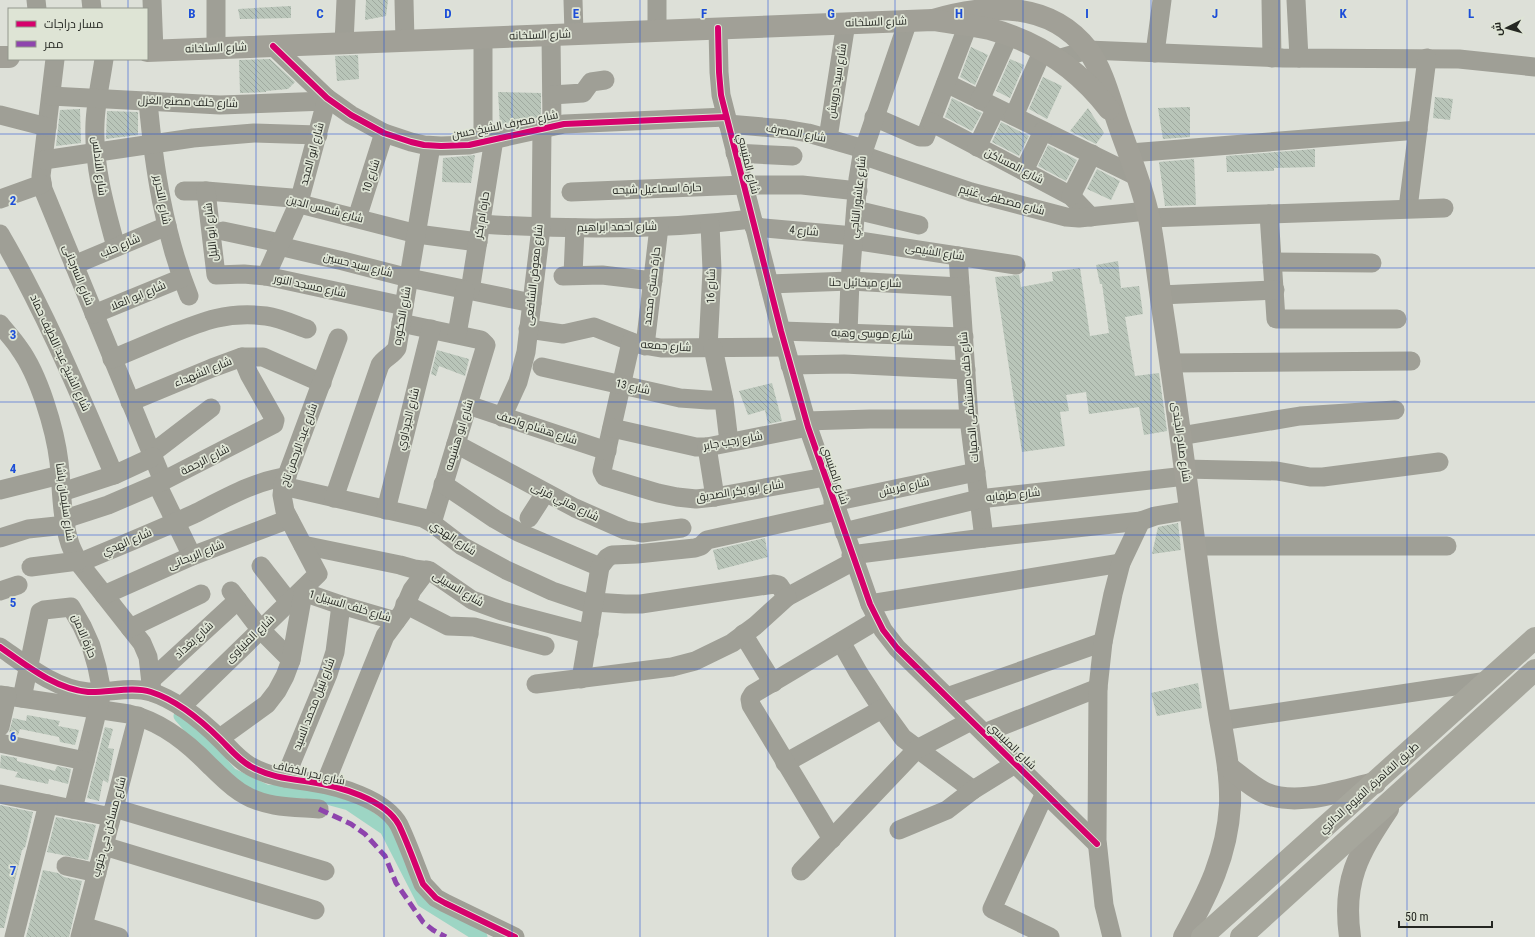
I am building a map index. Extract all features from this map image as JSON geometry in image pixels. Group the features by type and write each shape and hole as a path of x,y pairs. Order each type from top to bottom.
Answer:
{"highway":[{"name":"طريق القاهرة, الفيوم الدائري","path":"1202,937 1535,638"},
{"path":"1241,937 1535,670"}],"main road":[{"name":"شارع صلاح الجندى","path":"971,18 1003,9 1032,4 1044,16 1059,24 1075,36 1088,50 1100,71 1109,93 1117,120 1138,176 1148,214 1220,721 1228,767 1230,804 1227,834 1220,863 1209,891 1184,937"},
{"name":"شارع صلاح الجندى","path":"933,20 953,14 971,18 989,29 1010,35 1050,54 1088,84 1117,120"},
{"name":"شارع السلخانه","path":"151,51 933,20"},
{"path":"1228,767 1265,793 1282,797 1299,798 1317,796 1375,783"},
{"path":"1350,937 1347,919 1348,894 1354,868 1368,838 1399,793"}],"street":[{"path":"151,51 152,0"},
{"path":"216,0 216,48"},
{"path":"344,43 346,0"},
{"path":"404,0 405,41"},
{"path":"572,0 574,34"},
{"path":"657,0 657,31"},
{"path":"1155,53 1162,0"},
{"path":"1266,0 1296,1 1299,58"},
{"path":"1271,0 1272,58"},
{"path":"874,117 922,138 926,136 971,18"},
{"name":"شارع عاشور الناجي","path":"848,333 850,281 863,152 908,20"},
{"name":"شارع سيد درويش","path":"828,138 846,23"},
{"name":"شارع المنيسي","path":"718,28 719,72 727,121 783,339 807,424 852,558 874,612 897,648 1097,844"},
{"name":"شارع معوض الشافعى","path":"502,417 514,393 522,369 532,303 540,228 547,127 552,95 551,35"},
{"path":"978,147 988,104 1010,35"},
{"name":"حارة ام بكر","path":"457,334 468,290 481,224 489,140 483,38"},
{"name":"شارع مصرف الشيخ حسن","path":"273,46 326,99 351,115 384,133 411,142 431,146 455,146 547,127 575,123 727,121"},
{"path":"1014,116 1050,54 1088,50 1272,58 1427,58 1483,60 1535,67"},
{"path":"1408,208 1427,58"},
{"name":"شارع السرجانى","path":"55,60 42,184 152,455 160,483 175,522 192,556"},
{"name":"شارع الاندلس","path":"104,60 97,99 95,123 96,152 102,192 116,247"},
{"path":"552,95 583,93 591,82 605,80"},
{"path":"946,83 1138,176"},
{"name":"شارع خلف مصنع الغزل","path":"51,96 220,105 326,99"},
{"name":"شارع ابو المجد","path":"266,276 299,202 318,135 326,99"},
{"name":"شارع التحرير","path":"148,101 158,183 172,250 189,296"},
{"path":"0,116 47,127"},
{"name":"شارع المصرف","path":"727,121 785,129 828,138 863,152"},
{"name":"شارع المساكن","path":"931,122 1071,196 1091,217"},
{"path":"1130,154 1418,130"},
{"path":"1024,171 1044,131"},
{"path":"44,160 193,138 254,133 318,135"},
{"name":"شارع 10","path":"357,218 384,133"},
{"name":"شارع الحكوره","path":"334,498 380,365 384,359 397,348 431,146"},
{"name":"شارع مصطفى غنيم","path":"863,152 979,194 1066,217 1079,218 1148,214 1268,214 1408,208 1444,208"},
{"path":"735,153 793,156"},
{"path":"1071,196 1092,154"},
{"path":"0,199 42,184"},
{"name":"حارة اسماعيل شيحه","path":"571,192 744,185 802,185 858,191"},
{"name":"شارع شمس الدين","path":"184,191 206,191 292,198 304,205 417,234 478,242"},
{"name":"شارع ابو الليل","path":"206,191 215,273"},
{"path":"856,210 919,225"},
{"path":"1268,214 1276,319 1397,319"},
{"name":"شارع احمد ابراهيم","path":"481,224 540,228 575,228 659,227 753,223"},
{"name":"شارع 4","path":"753,223 854,238"},
{"name":"شارع 16","path":"710,224 712,270 711,348 724,400 729,442"},
{"name":"شارع حلب","path":"74,265 167,226"},
{"name":"حارة حسنى محمد","path":"638,344 653,281 659,227"},
{"path":"575,228 568,275 602,275 653,281"},
{"name":"شارع سيد حسين","path":"223,231 409,278 532,303"},
{"name":"شارع الشيمى","path":"854,238 1016,265"},
{"name":"شارع الشيخ عبد اللطيف حماد","path":"2,242 36,299 77,387 114,474"},
{"name":"شارع خلف مستشفى الحميات","path":"958,256 969,419 984,538"},
{"path":"1272,262 1372,263"},
{"name":"شارع مسجد النور","path":"215,273 217,275 244,274 266,276 403,315 431,329 483,340 486,347"},
{"name":"شارع ابو العلا","path":"94,314 182,278"},
{"name":"شارع ميخائيل حنا","path":"769,284 850,281 960,287"},
{"path":"1160,295 1274,290"},
{"path":"112,358 205,320 226,316 267,316 287,321 307,329"},
{"name":"شارع سليمان باشا","path":"0,324 20,348 36,379 55,435 65,522 70,544 78,562 142,643 148,657 152,686"},
{"name":"شارع جمعه","path":"528,329 563,334 594,327 638,344 661,348 711,348 783,339"},
{"name":"شارع الجرداوي","path":"386,510 431,329"},
{"name":"شارع موسى وهبه","path":"783,339 848,333 964,337"},
{"name":"شارع عبد الرحمن تاج","path":"318,572 289,519 282,502 285,481 338,338"},
{"name":"شارع ابو بكر الصديق","path":"638,344 621,385 602,471 606,478 677,498 696,499 715,497 825,477"},
{"name":"شارع ابو هشيمه","path":"432,523 486,347"},
{"name":"شارع الشهداء","path":"130,402 242,357 253,356 268,359 322,383"},
{"name":"شارع الرحمة","path":"0,538 28,529 65,522 108,505 160,483 274,424 275,420 249,374 242,357"},
{"path":"1170,364 1411,361"},
{"path":"790,365 844,364 966,370"},
{"name":"شارع 13","path":"542,367 680,398 695,400 724,400"},
{"name":"شارع هشام واصف","path":"468,405 607,451"},
{"path":"0,490 61,484 114,474 152,455 211,408"},
{"path":"1180,436 1300,416 1395,410"},
{"name":"شارع رجب جابر","path":"612,428 683,445 707,447 807,424 870,419 969,419"},
{"name":"شارع هاني قرنى","path":"456,444 545,493 625,530 634,533 651,533 682,528"},
{"path":"707,447 715,497"},
{"name":"شارع طرفايه","path":"844,532 979,499 1185,473 1277,471 1310,477 1323,477 1439,462"},
{"name":"شارع قريش","path":"600,567 607,558 612,555 695,548 701,546 707,540 835,506 976,472"},
{"name":"شارع الهدي","path":"31,567 78,562 175,522 262,482 278,477 285,481 334,498 423,518 462,546 506,570 552,591 594,604 641,604 774,584 779,585 787,597"},
{"path":"443,484 494,519 518,532 600,567 581,679"},
{"path":"529,518 545,493"},
{"path":"536,684 672,667 695,661 716,652 755,626 787,597 852,558 984,538 1141,521 1154,516 1190,510"},
{"name":"شارع الريحانى","path":"104,595 192,556 289,519"},
{"path":"1112,937 1104,904 1097,844 1098,688 1103,642 1113,594 1121,563 1141,521"},
{"name":"شارع السبيلى","path":"304,545 414,569 427,570 472,600 487,606 589,634"},
{"path":"1195,546 1447,546"},
{"path":"832,839 751,705 750,699 753,694 841,642 874,612 1121,563"},
{"path":"220,738 266,704 277,691 291,660 299,594 261,566"},
{"path":"325,784 385,636 402,613 412,590 427,570"},
{"name":"شارع المنياوى","path":"181,707 260,629 299,594 318,574 318,572"},
{"path":"0,591 18,585"},
{"path":"130,628 201,594"},
{"name":"شارع خلف السبيل 1","path":"299,594 396,621"},
{"name":"شارع بغداد","path":"152,686 234,595 260,629"},
{"path":"405,604 448,626 474,627 545,646"},
{"name":"شارع نبيل محمد السيد","path":"285,778 328,674 334,652 340,605"},
{"name":"حارة الامن","path":"29,666 40,613 44,610 68,607 72,608 91,646 97,667 100,701"},
{"path":"260,629 291,660"},
{"path":"743,634 773,683"},
{"path":"841,642 858,672 903,738 974,790"},
{"path":"947,697 1103,642"},
{"name":"شارع بحر الخفاف","path":"0,647 51,681 158,725 180,739 196,752 225,781 245,796 265,803 319,809"},
{"path":"0,728 10,697 29,666"},
{"path":"1220,721 1488,681"},
{"name":"شارع بحر الخفاف","path":"10,697 100,701 152,686 220,738 249,765 266,774 325,784 372,801 387,811 398,824 424,884 436,898 515,937"},
{"path":"800,871 917,749 978,727 1098,688"},
{"path":"73,809 100,701"},
{"path":"786,763 882,709"},
{"name":"شارع مساكن حي جنوب","path":"81,932 138,716"},
{"path":"0,743 85,762"},
{"path":"899,830 948,810 974,790 1015,764"},
{"path":"1045,793 992,909 1050,937"},
{"path":"0,794 73,809 112,812 325,871"},
{"path":"14,937 48,804"},
{"path":"104,846 314,910"},
{"path":"66,866 97,873"},
{"path":"81,932 120,937"}],"building":[{"path":"366,0 388,0 386,16 365,20"},
{"path":"291,6 291,18 240,19 238,9"},
{"path":"971,47 988,55 975,85 960,77"},
{"path":"358,55 359,79 337,81 335,56"},
{"path":"270,59 295,82 288,89 240,93 239,60"},
{"path":"1010,59 1024,65 1010,98 996,91"},
{"path":"1043,77 1062,86 1047,119 1029,109"},
{"path":"498,92 541,93 541,117 500,125"},
{"path":"1435,97 1453,99 1450,120 1433,118"},
{"path":"952,98 982,113 972,131 945,117"},
{"path":"1190,107 1190,137 1163,139 1158,108"},
{"path":"1088,108 1104,133 1096,144 1070,131"},
{"path":"80,109 81,143 56,146 60,110"},
{"path":"107,111 138,112 138,135 106,139"},
{"path":"1001,122 1029,136 1019,156 992,142"},
{"path":"1048,145 1077,160 1066,181 1038,166"},
{"path":"1315,149 1315,167 1274,168 1274,171 1227,172 1226,156"},
{"path":"475,155 471,183 442,182 443,158"},
{"path":"1194,159 1196,205 1165,206 1159,162"},
{"path":"1097,169 1120,181 1111,200 1087,189"},
{"path":"1118,261 1121,288 1139,286 1143,314 1125,317 1135,376 1159,373 1167,431 1144,435 1139,407 1089,414 1086,392 1066,395 1069,411 1060,412 1065,446 1022,452 995,277 1019,275 1021,287 1053,281 1052,272 1080,268 1090,336 1109,333 1102,284 1100,284 1096,265"},
{"path":"437,350 469,359 465,376 439,366 436,376 431,374"},
{"path":"772,383 782,421 768,424 765,410 748,415 739,391"},
{"path":"1178,523 1181,550 1152,554 1158,527"},
{"path":"765,538 768,557 718,570 713,550"},
{"path":"1198,683 1202,708 1157,716 1151,693"},
{"path":"27,715 60,721 58,726 79,730 75,745 60,742 59,737 20,729 18,735 9,732 13,718 26,721"},
{"path":"105,727 113,729 108,748 114,749 108,783 103,780 99,801 87,798"},
{"path":"1,755 17,758 17,761 55,771 57,766 71,769 68,784 49,779 48,784 15,777 18,772 0,768"},
{"path":"0,805 33,812 25,848 24,847 22,850 4,928 0,928"},
{"path":"56,817 96,825 88,860 47,852"},
{"path":"43,870 82,881 69,937 26,937"}],"waterway":[{"path":"180,716 231,774 266,791 305,792 349,804 386,829 423,901 481,937"}],"marked path":[{"path":"319,809 351,824 365,834 385,856 396,883 423,922 433,930 446,937"}],"cycle path":[{"path":"718,28 721,95 781,331 808,427 870,604 883,630 897,648 1097,844"},
{"path":"273,46 327,98 351,115 384,133 424,145 469,145 564,124 726,117"},
{"path":"0,647 41,675 76,690 88,692 144,690 151,692 170,700 197,719 214,733 238,758 257,770 280,777 334,787 360,795 372,801 383,808 399,825 423,884 436,898 515,937"}]}
